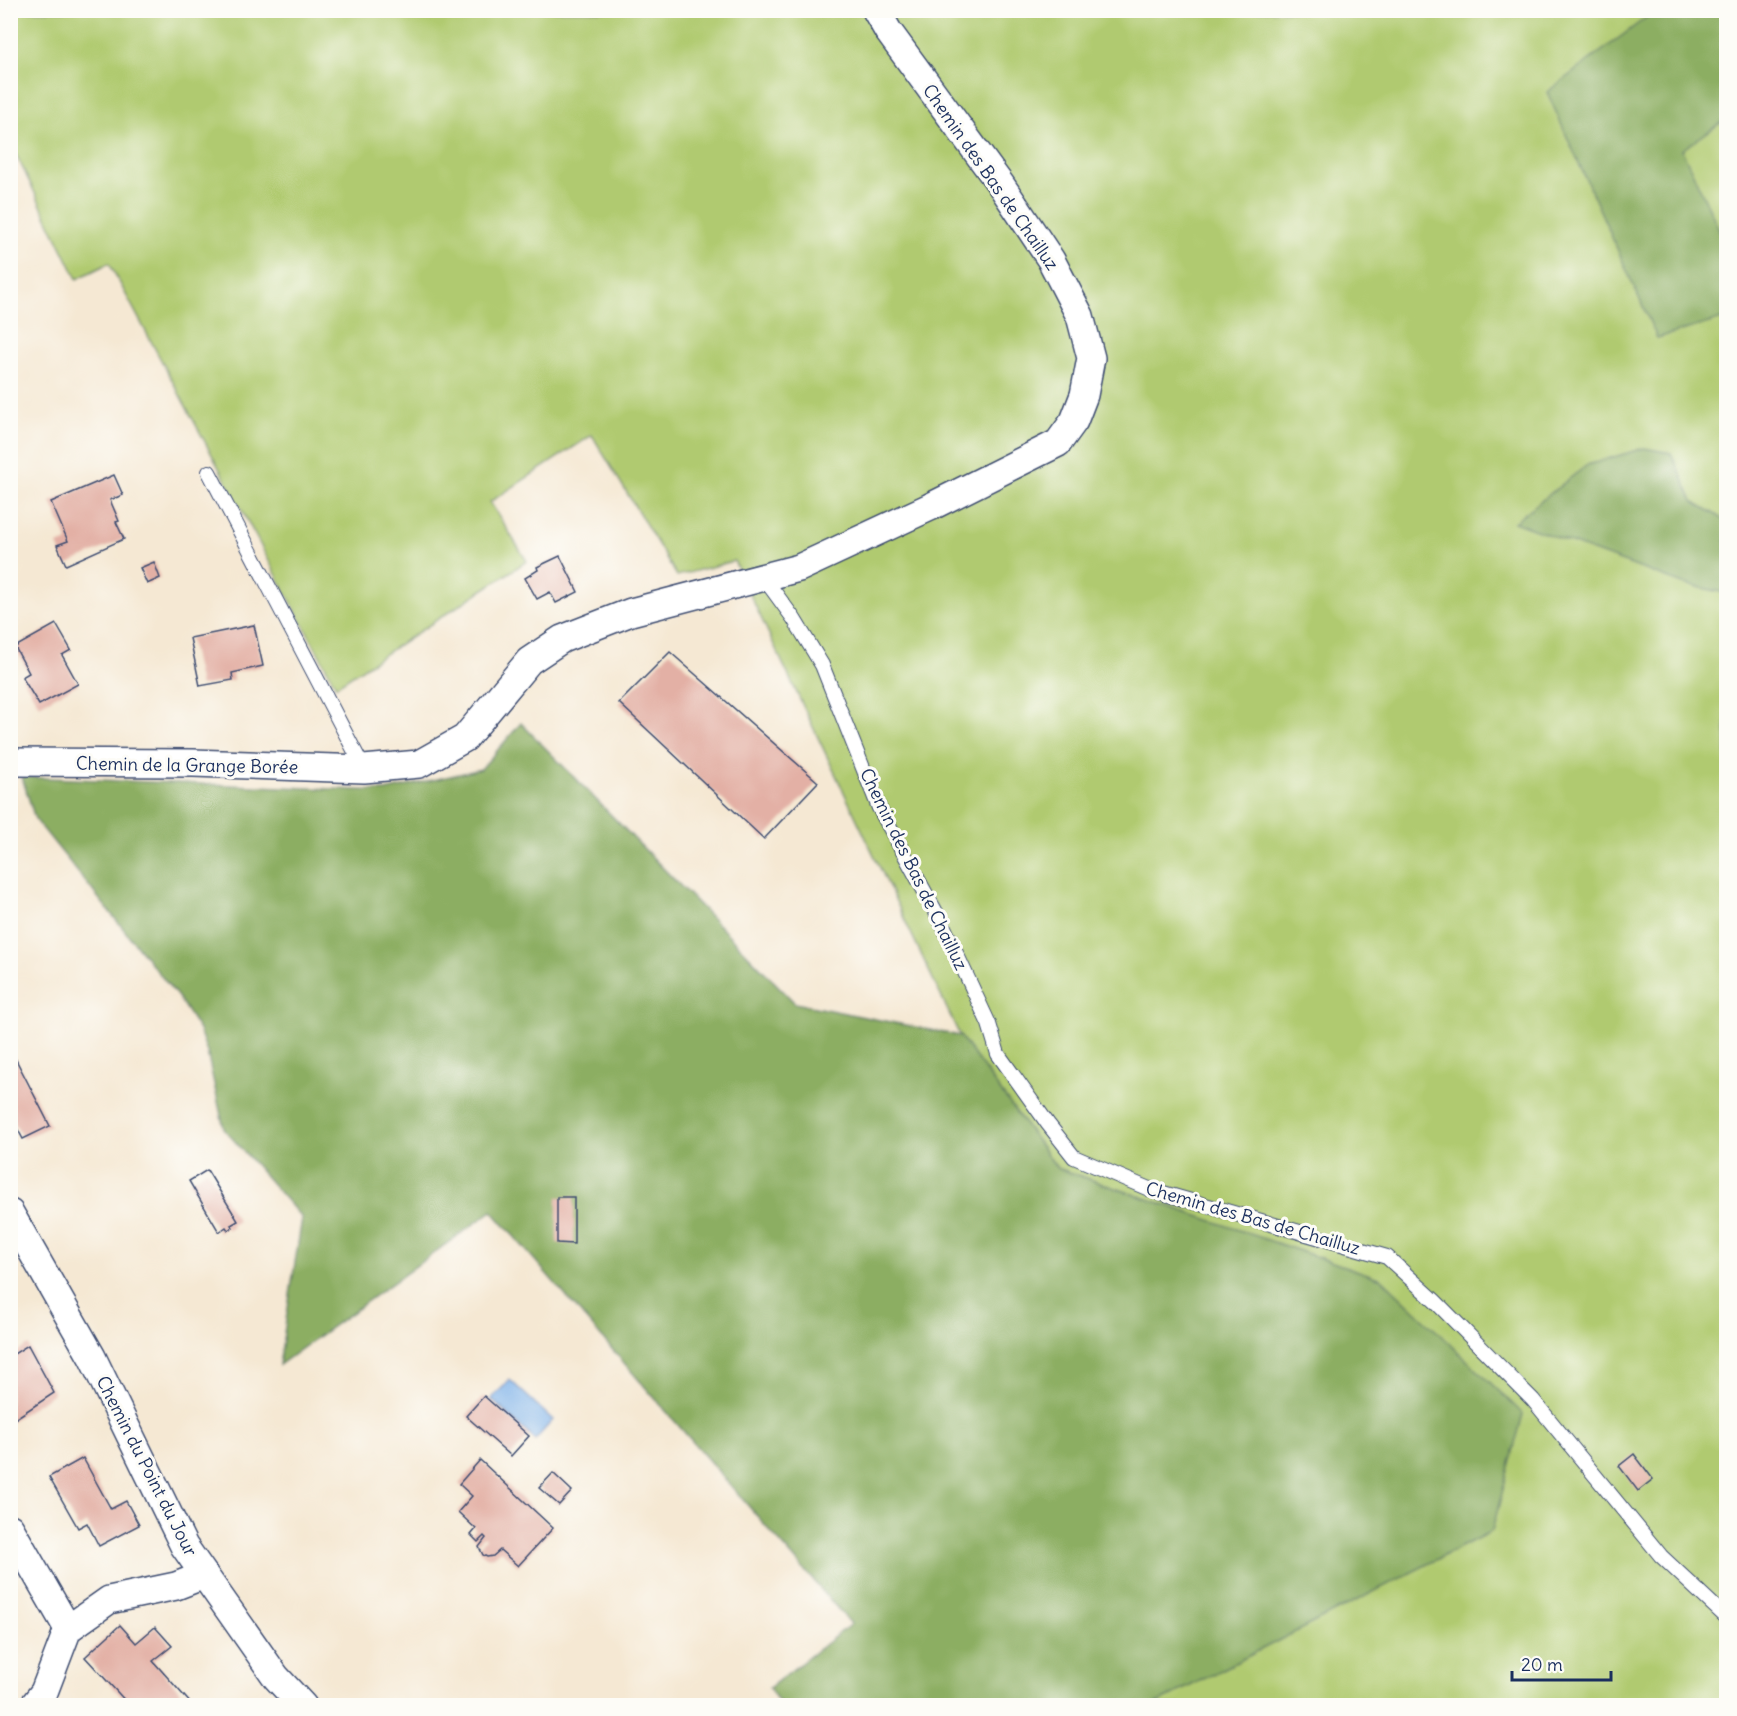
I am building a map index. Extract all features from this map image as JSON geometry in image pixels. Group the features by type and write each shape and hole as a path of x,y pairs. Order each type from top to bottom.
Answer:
{"street":[{"name":"Chemin des Bas de Chailluz","path":"764,578 809,563 930,507 1058,443 1074,421 1084,396 1091,358 1080,316 1051,260 1001,185 888,31 876,10"},
{"name":"Chemin de la Grange Borée","path":"10,762 193,763 364,769 419,764 465,738 529,661 562,639 631,612 764,578"},
{"name":"Chemin du Point du Jour","path":"10,1213 92,1357 184,1546 276,1677 303,1706"},
{"path":"10,1528 68,1629"},
{"path":"33,1706 44,1692 68,1629 109,1600 176,1586 204,1575"}],"lane":[{"path":"209,472 364,769"},
{"name":"Chemin des Bas de Chailluz","path":"764,578 794,619 822,665 879,808 943,925 990,1024 998,1054 1074,1157 1149,1189 1387,1257 1435,1301 1533,1400 1661,1556 1726,1617"}],"green space":[{"path":"11,11 1726,11 1726,1705 1153,1705 1492,1531 1382,1279 1057,1168 960,1036 734,561 677,576 592,435 490,502 527,561 336,686 109,263 77,279 11,144"},
{"path":"1655,11 1726,11 1726,119 1682,150 1726,244 1726,318 1657,338 1547,92"},
{"path":"1644,448 1671,453 1693,501 1726,521 1726,593 1683,584 1514,522 1587,465"},
{"path":"521,723 795,1003 960,1036 1057,1168 1382,1279 1523,1414 1492,1531 1153,1705 781,1705 769,1688 851,1624 492,1211 279,1365 302,1218 224,1129 207,1052 199,1030 178,997 35,819 22,777 385,791 481,769"}],"water":[{"path":"510,1380 553,1420 535,1440 491,1399"}],"building":[{"path":"114,475 123,495 110,500 124,539 66,565 57,545 68,541 51,502"},
{"path":"560,556 578,592 556,603 550,592 537,599 525,578 538,570 537,567"},
{"path":"154,562 160,578 147,584 140,568"},
{"path":"56,624 71,650 62,655 78,684 39,705 22,677 29,673 15,647"},
{"path":"254,625 263,666 232,673 233,680 200,686 190,638"},
{"path":"670,652 818,782 764,839 619,703"},
{"path":"10,1048 50,1126 23,1139 10,1115"},
{"path":"207,1170 238,1221 228,1230 226,1227 219,1232 189,1181"},
{"path":"557,1197 574,1197 574,1244 557,1243"},
{"path":"28,1345 54,1393 10,1422 10,1347 14,1354"},
{"path":"484,1396 529,1436 511,1456 466,1416"},
{"path":"1634,1454 1653,1479 1638,1491 1619,1466"},
{"path":"83,1458 111,1509 126,1501 139,1525 99,1546 87,1523 78,1528 49,1477"},
{"path":"480,1460 553,1528 518,1566 500,1550 493,1556 483,1555 479,1547 486,1538 484,1536 478,1542 471,1535 476,1529 458,1512 472,1496 459,1484"},
{"path":"553,1473 572,1491 559,1505 539,1488"},
{"path":"120,1625 136,1643 155,1627 172,1646 153,1661 193,1706 130,1706 85,1657"}]}
